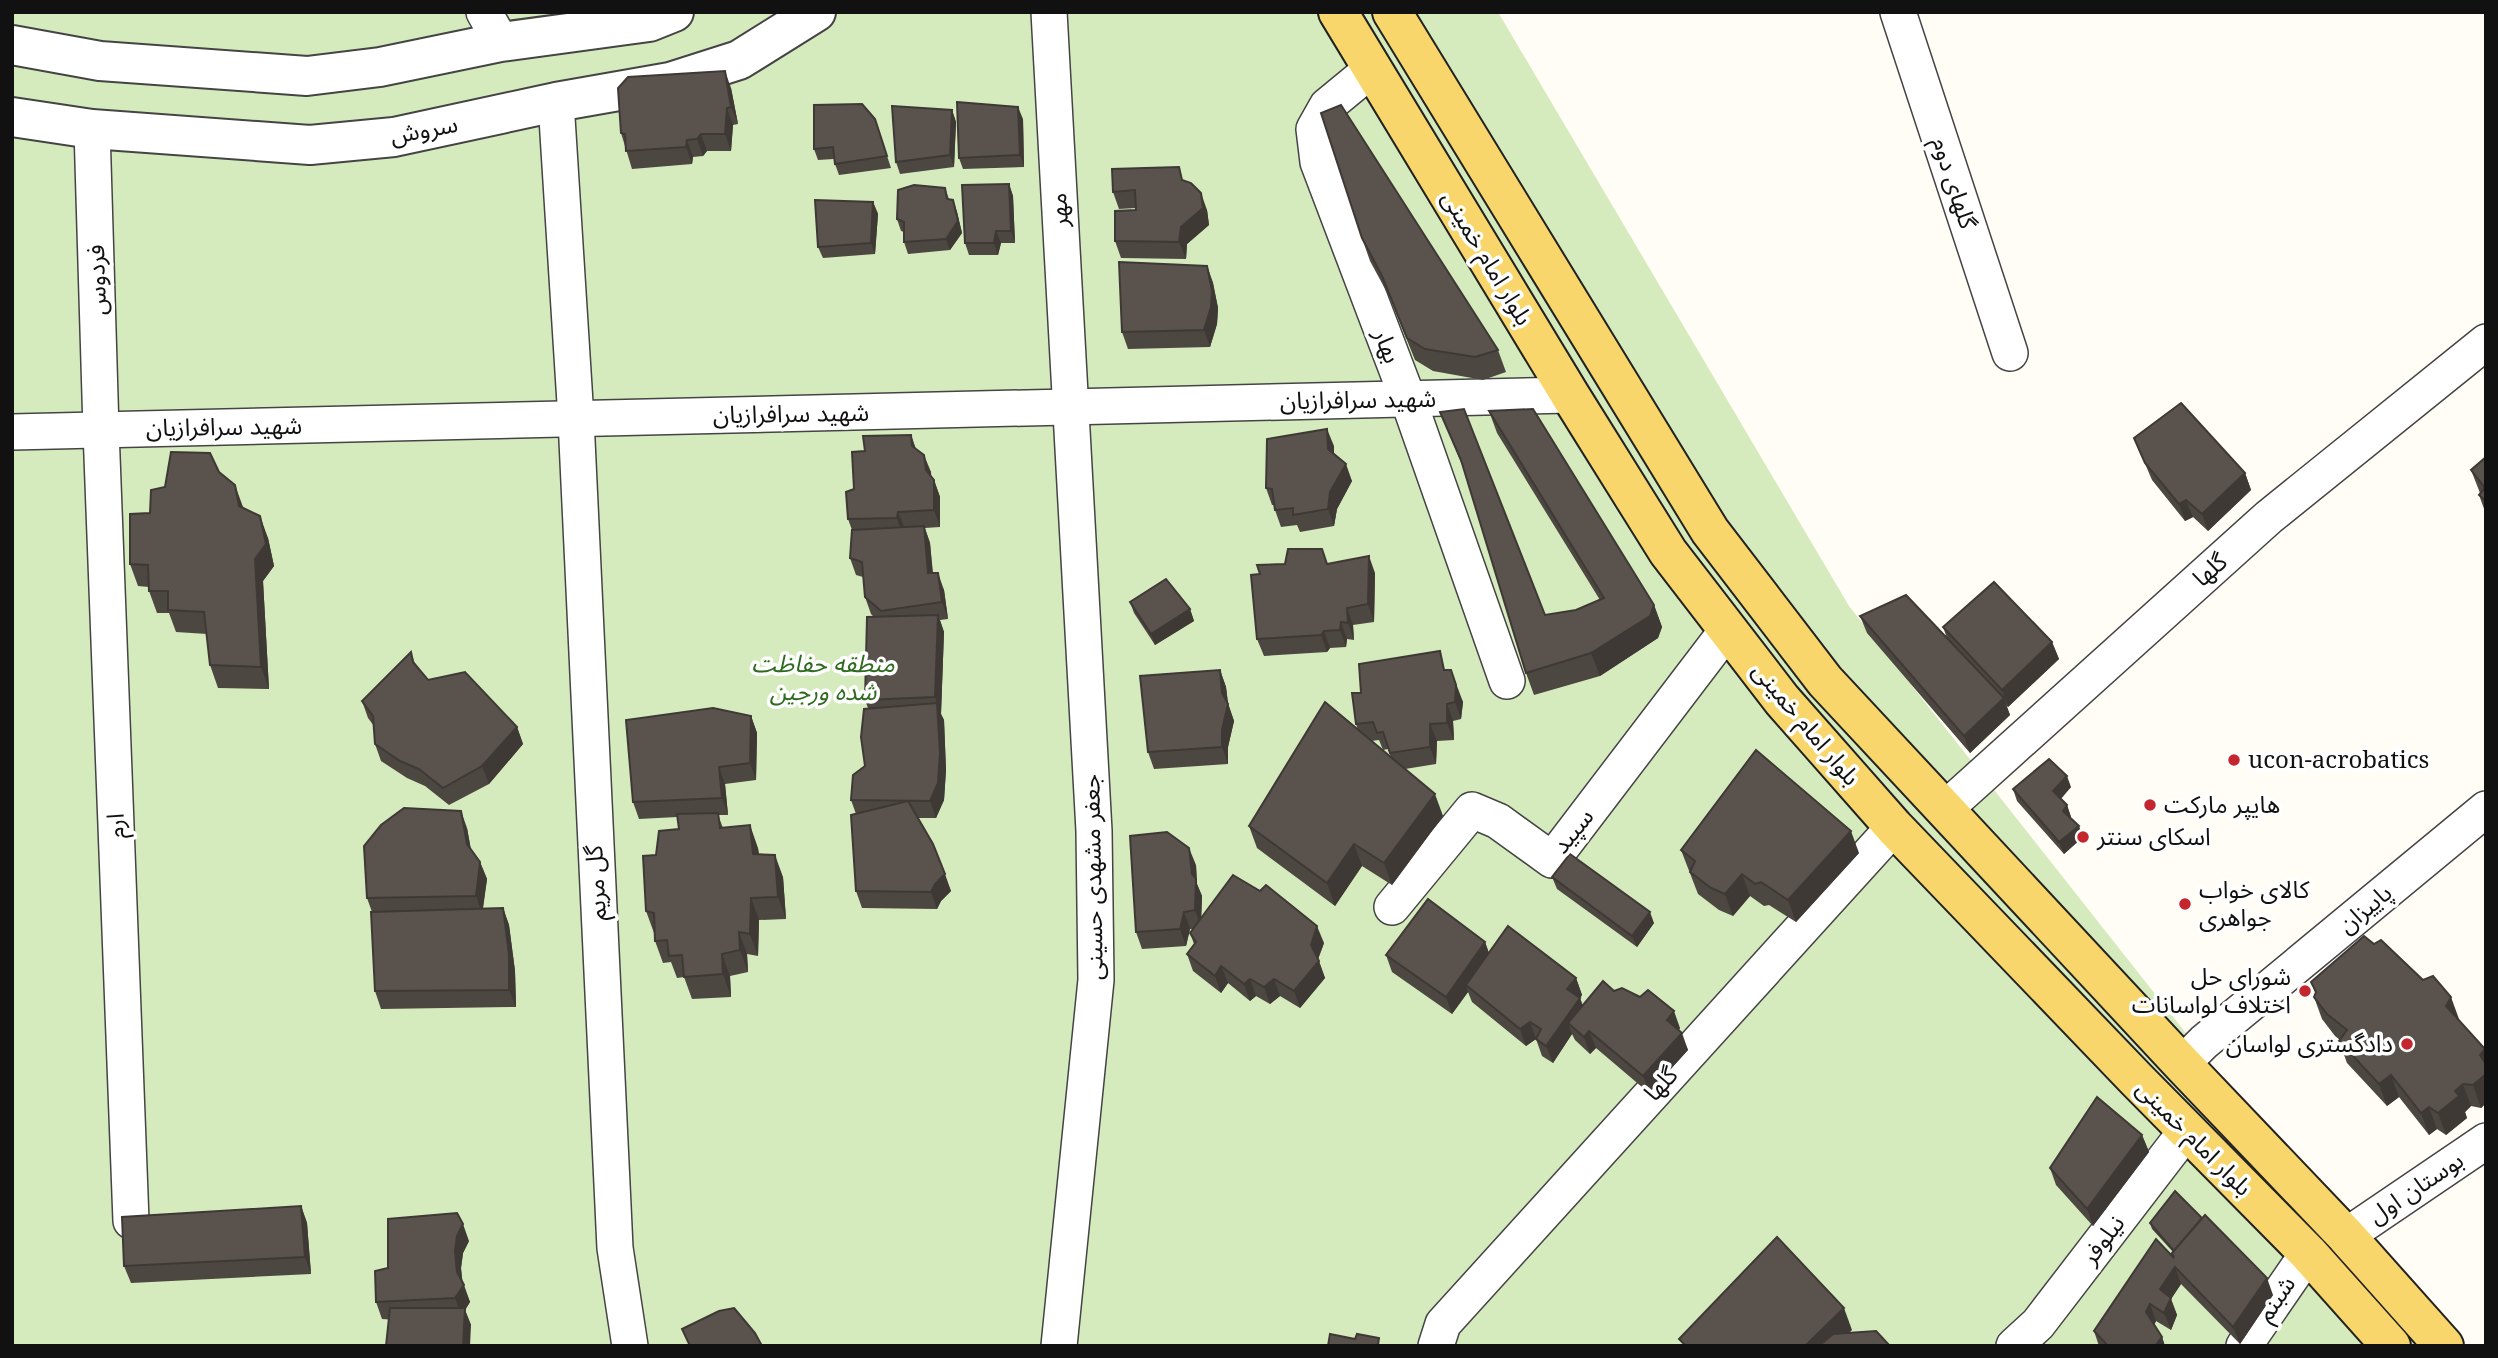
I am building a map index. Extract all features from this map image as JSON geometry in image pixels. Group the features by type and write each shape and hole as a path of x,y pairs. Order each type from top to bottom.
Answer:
{"main road":[{"name":"بلوار امام خمینی","path":"1338,12 1668,552 1782,700 1894,827 2308,1253 2391,1346"},
{"name":"بلوار امام خمینی","path":"1392,12 1710,531 1825,681 2346,1236 2444,1346"}],"street":[{"path":"12,45 100,61 307,76 380,67 492,27 649,22 674,12"},
{"name":"سروش","path":"12,117 92,129 310,145 394,137 556,102 670,82 739,60 817,12"},
{"name":"مهر","path":"1049,12 1069,407"},
{"name":"گلهای دوم","path":"1898,12 2010,353"},
{"name":"بهار","path":"1372,69 1327,106 1314,129 1318,162 1408,399 1507,681"},
{"name":"گل مریم","path":"556,102 576,419 614,1234 630,1346"},
{"name":"فردوس","path":"92,129 101,430"},
{"name":"گلها","path":"1945,809 2269,517 2486,342"},
{"name":"شهید سرافرازیان","path":"12,432 1570,395"},
{"name":"جعفر مشهدی حسینی","path":"1059,1346 1097,980 1094,831 1069,407"},
{"name":"ارم","path":"101,430 131,1221"},
{"name":"سپید","path":"1392,907 1472,810 1498,821 1552,860 1728,629"},
{"name":"پاییزان","path":"2182,1064 2204,1042 2486,809"},
{"name":"گلها","path":"1436,1346 1443,1324 1894,827"},
{"name":"نیلوفر","path":"2014,1346 2038,1324 2187,1130"},
{"name":"بوستان اول","path":"2346,1236 2486,1141"},
{"name":"شبنم","path":"2244,1346 2308,1253"}],"green space":[{"name":"منطقه حفاظت شده ورجین","path":"12,12 1498,12 1849,606 2346,1236 2458,1346 12,1346"}],"building":[{"path":"725,71 731,107 727,108 725,134 701,134 697,139 687,140 686,147 626,151 625,134 621,133 618,88 628,77"},
{"path":"957,102 1018,107 1020,155 959,158"},
{"path":"862,104 875,119 887,156 835,164 833,147 814,149 814,105"},
{"path":"1341,105 1498,350 1475,357 1425,349 1407,338 1382,276 1362,238 1321,113"},
{"path":"892,106 952,110 950,155 896,162"},
{"path":"1179,167 1182,180 1191,183 1201,193 1203,208 1181,227 1179,242 1115,241 1115,211 1136,210 1135,190 1113,192 1112,169"},
{"path":"1009,184 1011,231 996,231 994,243 965,243 962,185"},
{"path":"914,185 945,188 947,199 953,200 958,221 946,239 904,242 904,222 897,219 898,190"},
{"path":"815,200 873,202 871,243 818,247"},
{"path":"1119,262 1207,266 1212,291 1211,307 1204,330 1122,332"},
{"path":"2181,403 2245,473 2202,514 2186,500 2179,504 2145,463 2134,438"},
{"path":"1464,409 1545,615 1576,610 1604,598 1489,411 1533,409 1654,605 1650,616 1591,653 1526,673 1461,460 1440,412"},
{"path":"1327,429 1328,449 1346,464 1330,492 1328,509 1293,515 1293,508 1275,510 1272,489 1266,488 1267,439"},
{"path":"911,435 912,446 924,455 926,470 934,480 934,510 898,512 897,518 848,519 846,492 854,489 852,452 865,451 863,436"},
{"path":"171,452 210,453 219,472 235,485 239,506 260,516 266,544 255,559 261,667 210,665 204,612 168,610 168,591 149,591 148,565 130,564 130,514 150,513 151,490 165,487"},
{"path":"2486,457 2486,501 2479,495 2485,488 2471,470"},
{"path":"924,526 928,573 938,573 942,602 881,611 865,597 862,562 850,558 852,530"},
{"path":"1288,549 1322,549 1327,564 1369,556 1368,604 1347,608 1348,623 1341,622 1340,630 1324,631 1321,635 1257,639 1251,575 1260,574 1257,565 1285,564"},
{"path":"1166,579 1190,609 1151,634 1130,602"},
{"path":"1994,582 2052,642 2002,690 1943,627"},
{"path":"1906,595 2004,698 1964,736 1860,616"},
{"path":"938,615 935,697 865,700 867,617"},
{"path":"1440,651 1444,670 1451,670 1456,685 1455,702 1447,704 1447,723 1430,724 1430,747 1390,753 1383,732 1377,733 1373,722 1356,724 1352,693 1361,693 1359,664"},
{"path":"411,652 413,662 428,680 465,672 517,727 482,766 443,788 419,769 400,761 375,744 373,716 362,701"},
{"path":"1220,670 1222,693 1228,704 1222,730 1222,747 1148,752 1140,676"},
{"path":"1325,702 1435,794 1384,863 1354,844 1327,883 1249,826"},
{"path":"937,703 940,753 938,783 930,801 851,800 853,775 865,766 861,737 864,709"},
{"path":"713,708 751,716 750,763 719,767 722,798 633,802 626,720"},
{"path":"1756,750 1851,831 1788,900 1761,882 1755,884 1742,874 1725,894 1711,888 1690,872 1695,861 1681,850"},
{"path":"2049,759 2067,776 2053,791 2067,805 2063,811 2079,826 2059,842 2013,789"},
{"path":"908,801 933,844 945,874 931,892 856,891 851,815"},
{"path":"404,808 461,811 467,844 480,862 476,896 367,898 364,846 381,825"},
{"path":"718,813 720,828 750,825 753,854 775,855 778,897 751,898 750,934 739,932 740,950 722,954 723,974 684,977 682,955 669,956 667,940 655,941 654,913 646,911 643,856 656,855 659,831 679,829 677,814"},
{"path":"1167,832 1189,848 1192,874 1196,879 1195,910 1184,912 1180,929 1136,932 1130,836"},
{"path":"1570,854 1650,912 1632,936 1552,877"},
{"path":"1233,875 1260,891 1266,885 1317,926 1311,945 1319,961 1294,991 1274,979 1264,987 1250,979 1244,984 1221,966 1215,976 1187,954 1196,942 1190,933"},
{"path":"1428,899 1485,942 1446,997 1386,955"},
{"path":"503,908 509,954 509,990 375,991 371,912"},
{"path":"1508,926 1576,978 1567,989 1580,998 1546,1046 1536,1039 1541,1029 1530,1022 1520,1029 1466,985"},
{"name":"دادگستری لواسان","path":"2364,936 2374,944 2381,940 2423,980 2433,976 2451,997 2446,1006 2485,1049 2480,1055 2486,1064 2486,1074 2473,1085 2463,1084 2455,1091 2459,1096 2438,1113 2429,1107 2421,1113 2391,1075 2379,1084 2339,1041 2347,1030 2327,1014 2314,997 2316,992 2311,982"},
{"path":"1603,981 1614,991 1622,988 1640,997 1648,990 1674,1011 1667,1020 1682,1033 1643,1076 1589,1031 1584,1037 1568,1023"},
{"path":"2097,1097 2142,1135 2087,1209 2050,1168"},
{"path":"2175,1191 2202,1218 2174,1251 2150,1223"},
{"path":"301,1206 305,1257 124,1266 122,1217"},
{"path":"457,1213 463,1224 457,1236 455,1251 457,1272 464,1285 455,1298 376,1302 375,1271 388,1268 388,1219"},
{"path":"2205,1215 2267,1278 2233,1327 2175,1267 2160,1289 2171,1298 2164,1313 2150,1304 2146,1312 2162,1337 2155,1346 2108,1346 2094,1331 2156,1239 2174,1258 2172,1253"},
{"path":"1777,1237 1844,1308 1805,1346 1686,1346 1679,1339"},
{"path":"390,1308 465,1308 463,1346 386,1346"},
{"path":"734,1308 762,1346 690,1346 682,1329 719,1311"},
{"path":"1876,1331 1890,1346 1819,1346 1833,1334"},
{"path":"1330,1334 1355,1339 1357,1334 1379,1338 1378,1345 1385,1346 1328,1346"}],"place":[{"name":"ucon-acrobatics","path":"2234,760"},
{"name":"هایپر مارکت","path":"2150,805"},
{"name":"اسکای سنتر","path":"2083,837"},
{"name":"کالای خواب جواهری","path":"2185,904"},
{"name":"شورای حل اختلاف لواسانات","path":"2305,991"},
{"name":"دادگستری لواسان","path":"2407,1044"}]}
